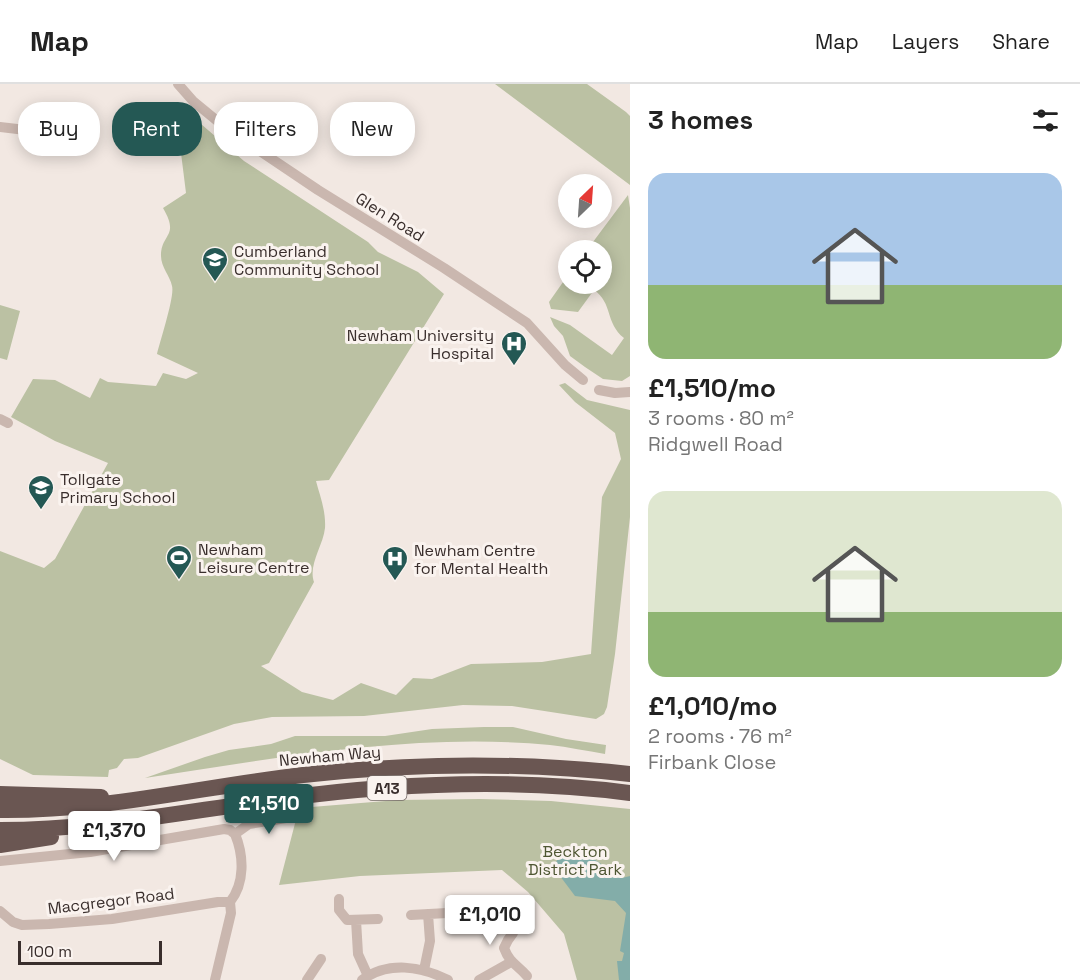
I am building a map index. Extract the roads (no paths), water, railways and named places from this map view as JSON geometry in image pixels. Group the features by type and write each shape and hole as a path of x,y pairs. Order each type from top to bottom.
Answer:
{"highway":[{"name":"Newham Way","path":"0,810 56,809 156,798 303,775 379,769 490,765 556,767 630,774"},
{"name":"A13","path":"0,830 56,828 146,819 281,799 384,788 528,784 630,793"},
{"name":"A13","path":"0,794 156,798"},
{"path":"0,845 146,819"}],"street":[{"name":"Glen Road","path":"178,84 226,129 318,190 444,267 527,323 565,365 583,380"},
{"path":"0,127 18,129"},
{"path":"599,390 615,393 630,392"},
{"path":"235,834 249,824 292,816"},
{"path":"0,861 90,852 224,829 230,830 235,834 242,863 242,875 237,893 230,902 231,914 215,980"},
{"path":"339,899 339,910 347,920 378,919"},
{"name":"Macgregor Road","path":"0,911 13,922 22,925 49,924 112,919 230,902"},
{"path":"411,915 465,912"},
{"path":"424,970 430,941 428,914"},
{"path":"356,920 358,954 365,978 380,970 395,968 424,970 448,980"},
{"path":"513,933 504,948 511,962 520,967 527,976"},
{"path":"308,980 321,959"},
{"path":"479,980 511,962"}],"water":[{"path":"568,851 582,851 622,878 630,876 630,980 619,980 617,961 622,961 624,953 620,951 626,913 615,901 575,896 560,876 556,862 561,854"}],"place":[{"name":"Cumberland Community School","path":"215,283"},
{"name":"Newham University Hospital","path":"514,367"},
{"name":"Tollgate Primary School","path":"41,511"},
{"name":"Newham Leisure Centre","path":"179,581"},
{"name":"Newham Centre for Mental Health","path":"395,582"}],"park label":[{"name":"Beckton District Park","path":"575,860"}]}
